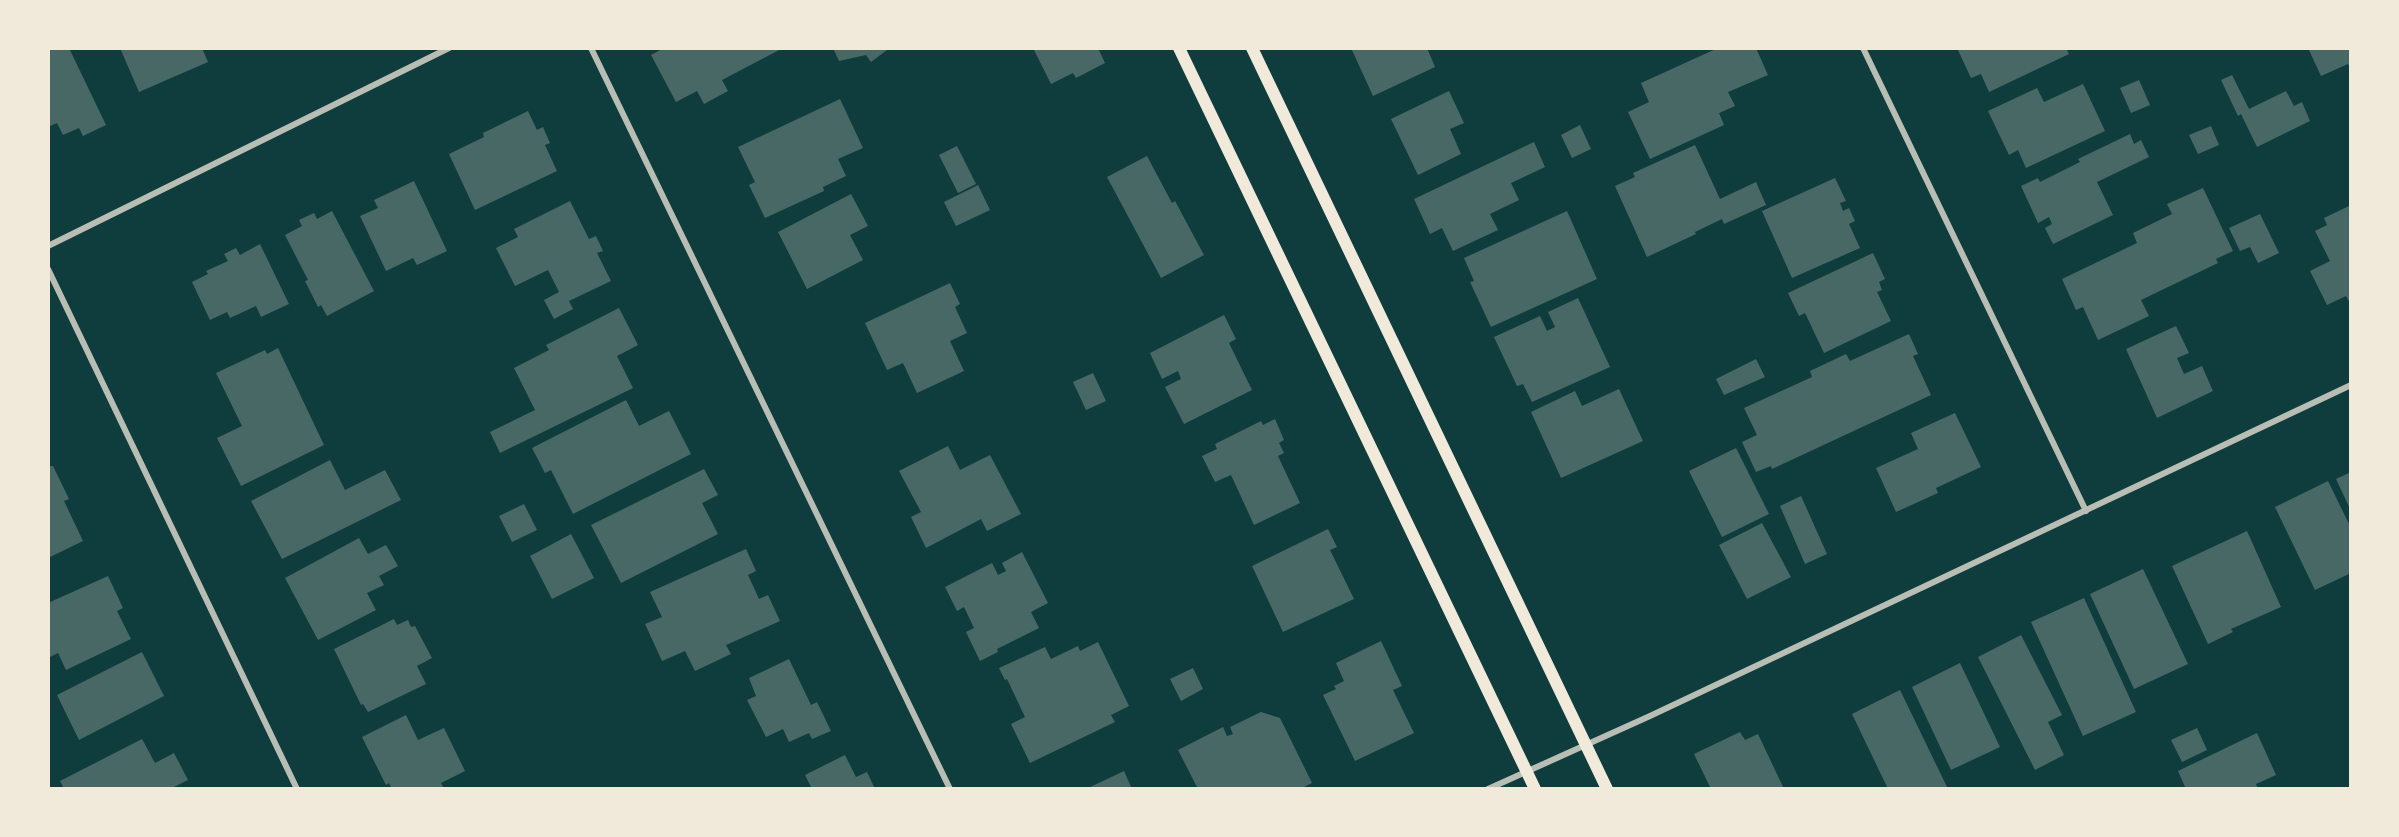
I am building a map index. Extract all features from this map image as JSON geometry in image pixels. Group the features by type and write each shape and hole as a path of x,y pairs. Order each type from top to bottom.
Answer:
{"main road":[{"path":"1179,48 1535,789"},
{"path":"1252,48 1607,789"}],"street":[{"path":"48,246 449,48"},
{"path":"591,48 950,789"},
{"path":"1863,48 2086,511"},
{"path":"48,269 297,789"},
{"path":"1488,789 2351,385"}],"building":[{"path":"48,48 69,48 106,125 83,136 79,128 63,135 57,123 50,126 48,122"},
{"path":"120,48 202,48 208,62 139,92"},
{"path":"664,48 783,48 722,80 728,91 704,104 697,91 676,102 651,55"},
{"path":"833,48 885,48 887,50 871,62 866,55 839,61"},
{"path":"1033,48 1098,48 1105,63 1076,78 1073,73 1051,84"},
{"path":"1351,48 1427,48 1435,67 1373,96"},
{"path":"1718,48 1756,48 1768,75 1728,92 1735,106 1719,113 1724,125 1650,159 1628,112 1649,102 1641,83"},
{"path":"1957,48 2066,48 2069,54 1989,92 1981,74 1971,78"},
{"path":"2308,48 2351,48 2351,70 2348,64 2321,76"},
{"path":"2232,75 2249,109 2286,91 2294,106 2302,102 2310,121 2257,147 2241,114 2238,116 2221,80"},
{"path":"2139,80 2150,105 2131,113 2120,88"},
{"path":"2083,84 2105,131 2026,168 2018,150 2009,155 1988,111 2037,88 2044,102"},
{"path":"1449,91 1464,123 1450,129 1461,154 1418,175 1391,119"},
{"path":"840,99 863,148 838,159 846,176 823,187 824,191 765,218 749,185 755,182 738,147"},
{"path":"528,111 537,130 543,127 550,143 545,145 557,171 475,210 449,154 484,137 483,133"},
{"path":"1580,125 1591,149 1572,158 1561,135"},
{"path":"2211,126 2219,145 2198,154 2189,135"},
{"path":"2130,134 2134,144 2141,140 2149,157 2097,182 2113,215 2053,244 2045,228 2052,224 2049,217 2038,223 2021,186 2038,178 2040,182 2080,162 2078,159"},
{"path":"1534,142 1545,167 1511,183 1519,200 1490,214 1498,230 1453,251 1442,228 1430,234 1414,199"},
{"path":"1695,145 1720,199 1756,182 1766,205 1724,224 1722,219 1647,257 1615,186 1635,177 1633,173"},
{"path":"957,146 976,184 958,193 939,155"},
{"path":"1147,156 1172,203 1175,201 1204,255 1161,278 1107,177"},
{"path":"1835,178 1846,201 1840,203 1843,211 1849,208 1855,221 1849,224 1860,248 1792,278 1762,211"},
{"path":"414,181 447,251 417,265 413,258 386,271 360,216 378,208 374,200"},
{"path":"978,185 990,210 956,226 944,202"},
{"path":"2203,188 2233,251 2216,259 2218,263 2141,300 2149,316 2098,340 2083,307 2076,310 2062,279 2137,243 2133,233 2172,214 2167,204"},
{"path":"851,194 868,226 850,235 863,260 807,289 778,232"},
{"path":"570,201 589,239 596,236 603,251 597,253 611,281 569,301 573,309 554,319 544,300 559,292 548,270 515,286 496,248 518,237 514,229"},
{"path":"2349,206 2351,210 2351,305 2346,296 2327,305 2310,271 2330,261 2315,231 2327,225 2324,218"},
{"path":"332,211 374,291 327,316 321,305 318,307 305,281 308,280 285,235 302,226 299,220 314,213 317,219"},
{"path":"1567,211 1597,279 1491,327 1470,282 1474,281 1464,258"},
{"path":"2260,214 2279,253 2258,263 2250,247 2240,251 2229,228"},
{"path":"260,244 289,304 261,317 256,306 230,318 227,312 210,320 192,282 208,274 206,271 228,261 224,254 236,248 240,255"},
{"path":"1873,253 1885,279 1879,282 1882,290 1877,292 1891,321 1824,353 1805,313 1799,316 1788,293"},
{"path":"950,283 960,304 955,307 967,333 950,341 964,371 917,393 903,363 887,370 865,323"},
{"path":"1578,298 1610,367 1532,402 1523,384 1517,386 1494,337 1540,316 1547,331 1555,327 1548,312"},
{"path":"619,308 638,345 617,356 633,388 500,453 490,432 535,410 514,368 549,350 546,345"},
{"path":"1224,315 1236,339 1229,343 1252,390 1184,424 1165,387 1181,379 1178,371 1162,379 1150,353"},
{"path":"2176,326 2189,353 2177,358 2184,374 2202,366 2213,391 2157,418 2126,349"},
{"path":"1909,334 1918,354 1913,356 1931,395 1772,469 1771,466 1756,472 1742,442 1757,435 1744,408 1812,377 1810,371 1846,354 1850,361"},
{"path":"278,348 324,445 241,486 217,438 242,426 216,373 265,350 267,354"},
{"path":"1756,359 1765,377 1724,395 1716,379"},
{"path":"1093,373 1106,401 1086,410 1073,382"},
{"path":"1619,389 1643,441 1561,478 1531,412 1575,391 1582,406"},
{"path":"626,400 639,426 669,411 691,454 573,514 551,470 545,473 532,448"},
{"path":"1955,413 1981,467 1936,488 1938,493 1896,512 1876,468 1918,449 1911,433"},
{"path":"1275,419 1284,440 1279,443 1284,453 1278,456 1300,503 1254,525 1231,475 1215,482 1202,456 1217,449 1215,444 1261,421 1263,425"},
{"path":"948,446 960,470 990,455 1021,514 987,531 981,519 926,548 911,517 921,512 899,471"},
{"path":"1736,448 1769,514 1722,537 1689,471"},
{"path":"330,460 345,490 385,470 401,500 282,559 251,501"},
{"path":"48,466 53,466 69,499 64,501 83,541 48,558"},
{"path":"704,469 718,495 702,503 718,534 621,583 591,525"},
{"path":"2351,472 2351,511 2336,479"},
{"path":"2328,481 2351,528 2351,573 2315,590 2275,507"},
{"path":"1801,496 1827,554 1805,564 1780,506"},
{"path":"524,504 537,530 512,542 499,516"},
{"path":"1762,523 1791,577 1747,599 1719,545"},
{"path":"1328,529 1337,547 1330,550 1354,599 1283,632 1252,566"},
{"path":"2247,531 2281,607 2231,629 2233,632 2208,644 2172,566"},
{"path":"571,534 594,578 552,599 530,556"},
{"path":"359,538 368,554 386,545 398,566 379,576 384,585 367,593 376,610 318,640 285,578"},
{"path":"746,549 756,571 748,575 759,599 768,595 780,621 726,645 731,654 695,671 685,651 662,661 645,624 662,617 650,592"},
{"path":"1022,552 1048,603 1031,612 1039,628 997,649 998,652 980,661 966,632 974,628 964,607 957,611 945,587 992,563 998,575 1006,571 1002,563"},
{"path":"2143,569 2188,664 2134,689 2090,594"},
{"path":"108,576 123,608 117,611 131,639 66,670 58,653 48,658 48,603"},
{"path":"2084,598 2136,712 2083,736 2031,622"},
{"path":"394,619 397,625 408,620 411,627 415,626 432,658 417,666 426,684 368,712 363,704 361,705 334,649"},
{"path":"2021,635 2062,715 2048,722 2064,755 2035,770 1978,657"},
{"path":"1381,641 1402,686 1393,690 1414,733 1355,761 1323,695 1336,689 1334,686 1344,681 1336,663"},
{"path":"1098,642 1129,706 1111,715 1115,722 1030,763 1011,724 1025,717 1007,679 1005,680 999,668 1045,647 1051,659 1078,646 1080,651"},
{"path":"142,652 164,696 79,740 57,695"},
{"path":"789,659 811,705 817,702 831,731 812,739 809,733 789,742 783,729 766,737 747,700 756,696 749,678"},
{"path":"1960,663 2000,747 1951,770 1912,687"},
{"path":"1193,668 1203,689 1181,701 1170,679"},
{"path":"1900,690 1948,789 1888,789 1852,714"},
{"path":"1261,712 1280,718 1312,783 1300,789 1198,789 1178,750 1223,727 1227,736 1233,734 1230,727"},
{"path":"406,715 418,740 444,728 465,771 441,783 444,789 392,789 389,783 386,785 362,737"},
{"path":"2197,728 2207,750 2182,762 2171,740"},
{"path":"1740,732 1745,740 1758,734 1784,789 1711,789 1694,754"},
{"path":"2257,733 2276,775 2256,784 2258,789 2186,789 2178,771"},
{"path":"142,739 155,763 174,753 188,780 170,789 64,789 60,781"},
{"path":"845,755 856,777 867,772 875,789 812,789 805,775"},
{"path":"1124,771 1132,789 1086,789"}]}
